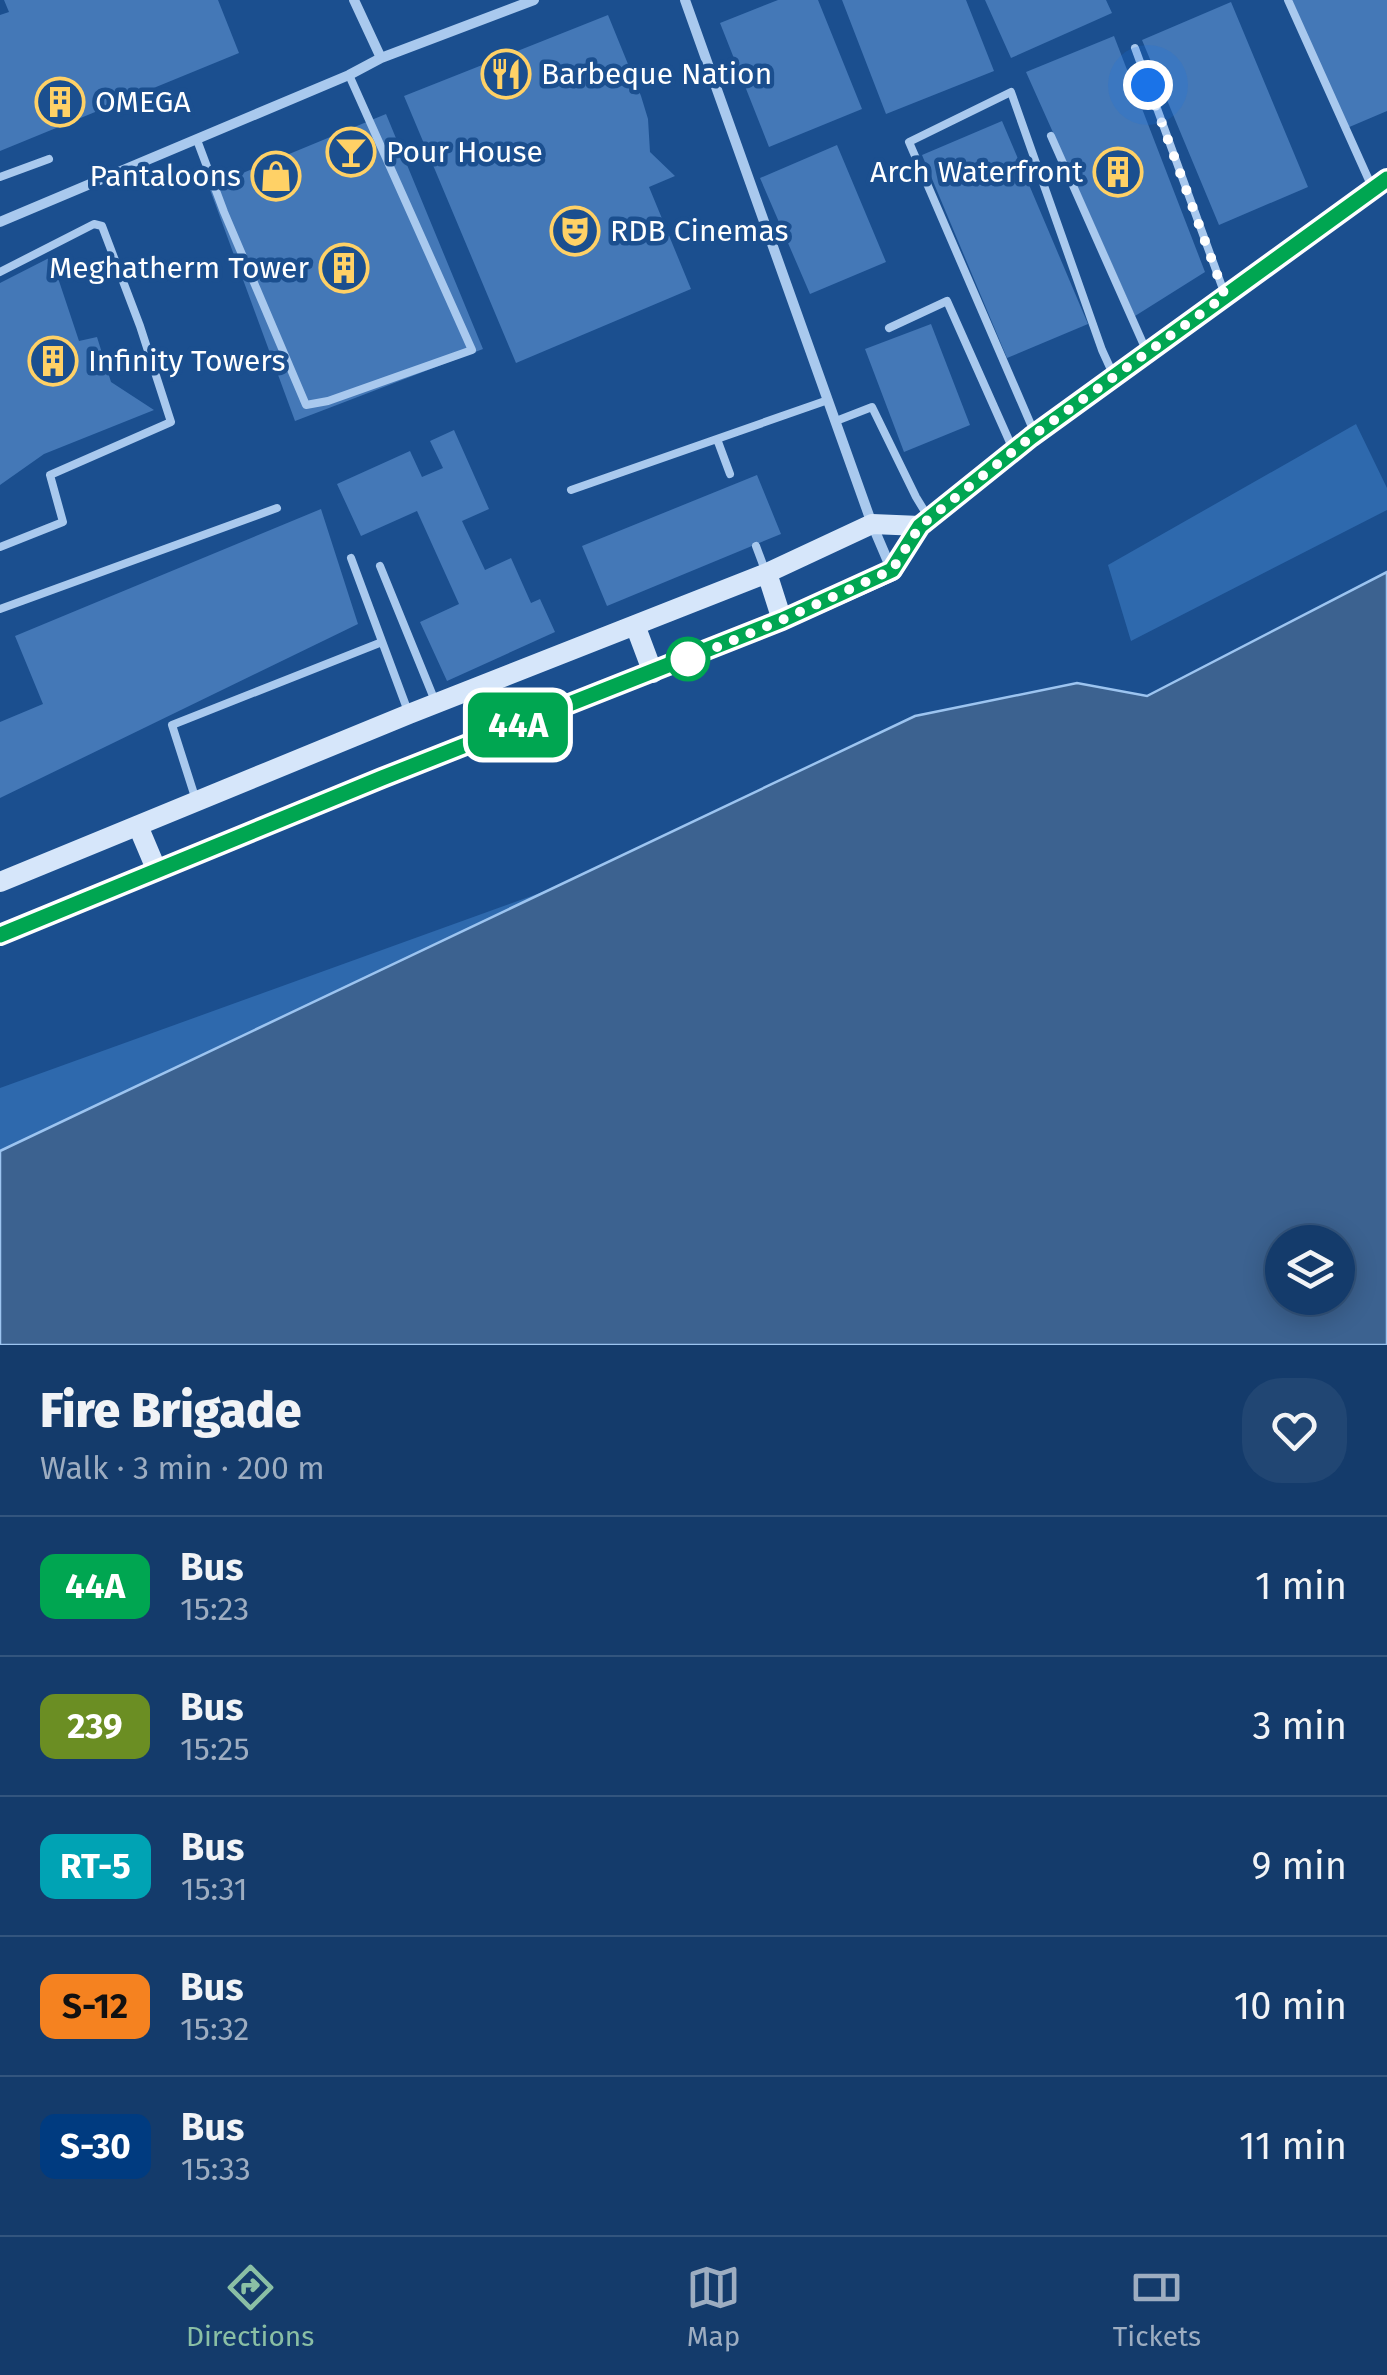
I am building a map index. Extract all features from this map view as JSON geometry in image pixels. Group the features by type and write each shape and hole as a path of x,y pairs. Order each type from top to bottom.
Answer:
{"street":[{"path":"354,0 381,58"},
{"path":"0,222 350,75 381,58 534,0"},
{"path":"685,0 872,524 892,570"},
{"path":"0,935 653,673 892,570 925,522 1035,434 1380,184"},
{"path":"0,882 409,714 767,574 872,524 925,522"},
{"path":"767,574 782,620"},
{"path":"635,625 653,673"},
{"path":"470,691 488,737"},
{"path":"138,826 157,871"}],"lane":[{"path":"1288,0 1380,184"},
{"path":"1135,48 1225,296"},
{"path":"197,140 306,404 328,400 472,350 350,75"},
{"path":"1035,434 909,142 1010,92 1114,378"},
{"path":"1051,136 1147,354"},
{"path":"0,177 49,159"},
{"path":"0,272 94,224 102,226 140,326 170,422 50,475 63,522 0,547"},
{"path":"889,328 947,301 1014,451"},
{"path":"572,490 828,400"},
{"path":"836,420 872,406 925,522"},
{"path":"717,439 730,474"},
{"path":"0,608 277,508"},
{"path":"756,546 767,574"},
{"path":"351,558 409,714"},
{"path":"380,566 436,705"},
{"path":"197,802 172,725 382,642"}],"shaded area":[{"path":"1356,424 1387,488 1387,510 1131,641 1108,565"},
{"path":"1387,572 1387,1345 0,1345 0,1151 915,716 1077,683 1147,696"},
{"path":"551,889 0,1151 0,1088"}],"building":[{"name":"OMEGA","path":"4,0 218,0 239,53 0,151 0,15 9,12"},
{"path":"778,0 818,0 862,109 769,147 720,23"},
{"path":"842,0 966,0 994,71 886,114"},
{"path":"985,0 1106,0 1112,13 1011,58"},
{"path":"1292,0 1387,0 1387,111 1347,128"},
{"path":"1231,2 1308,187 1219,225 1142,40"},
{"path":"608,15 641,96 648,119 650,152 675,176 649,187 691,289 516,363 404,96"},
{"name":"Arch Waterfront","path":"1114,36 1205,272 1135,316 1026,72"},
{"name":"Meghatherm Tower","path":"386,114 483,349 295,421 209,187"},
{"path":"1002,121 1088,324 1007,358 922,155"},
{"path":"837,145 886,262 810,294 760,178"},
{"name":"Infinity Towers","path":"51,257 79,341 97,337 111,382 154,410 44,454 0,485 0,283"},
{"path":"931,324 970,425 904,452 865,349"},
{"path":"454,430 489,509 462,521 485,570 511,558 531,603 540,599 555,632 447,681 420,622 459,604 417,511 361,536 337,484 410,451 422,477 443,468 430,441"},
{"path":"757,475 781,534 607,606 582,546"},
{"path":"321,509 358,624 0,798 0,722 43,704 15,636"}],"bus line":[{"name":"44A","path":"0,935 382,778 653,673 892,570 920,526 1031,437 1387,179"}],"place":[{"name":"Barbeque Nation","path":"506,74"},
{"name":"OMEGA","path":"60,102"},
{"name":"Pour House","path":"351,152"},
{"name":"Arch Waterfront","path":"1118,172"},
{"name":"Pantaloons","path":"276,176"},
{"name":"RDB Cinemas","path":"575,231"},
{"name":"Meghatherm Tower","path":"344,268"},
{"name":"Infinity Towers","path":"53,361"}],"route":[{"path":"688,659 892,570 920,526 1031,437 1225,296 1148,85"}]}
